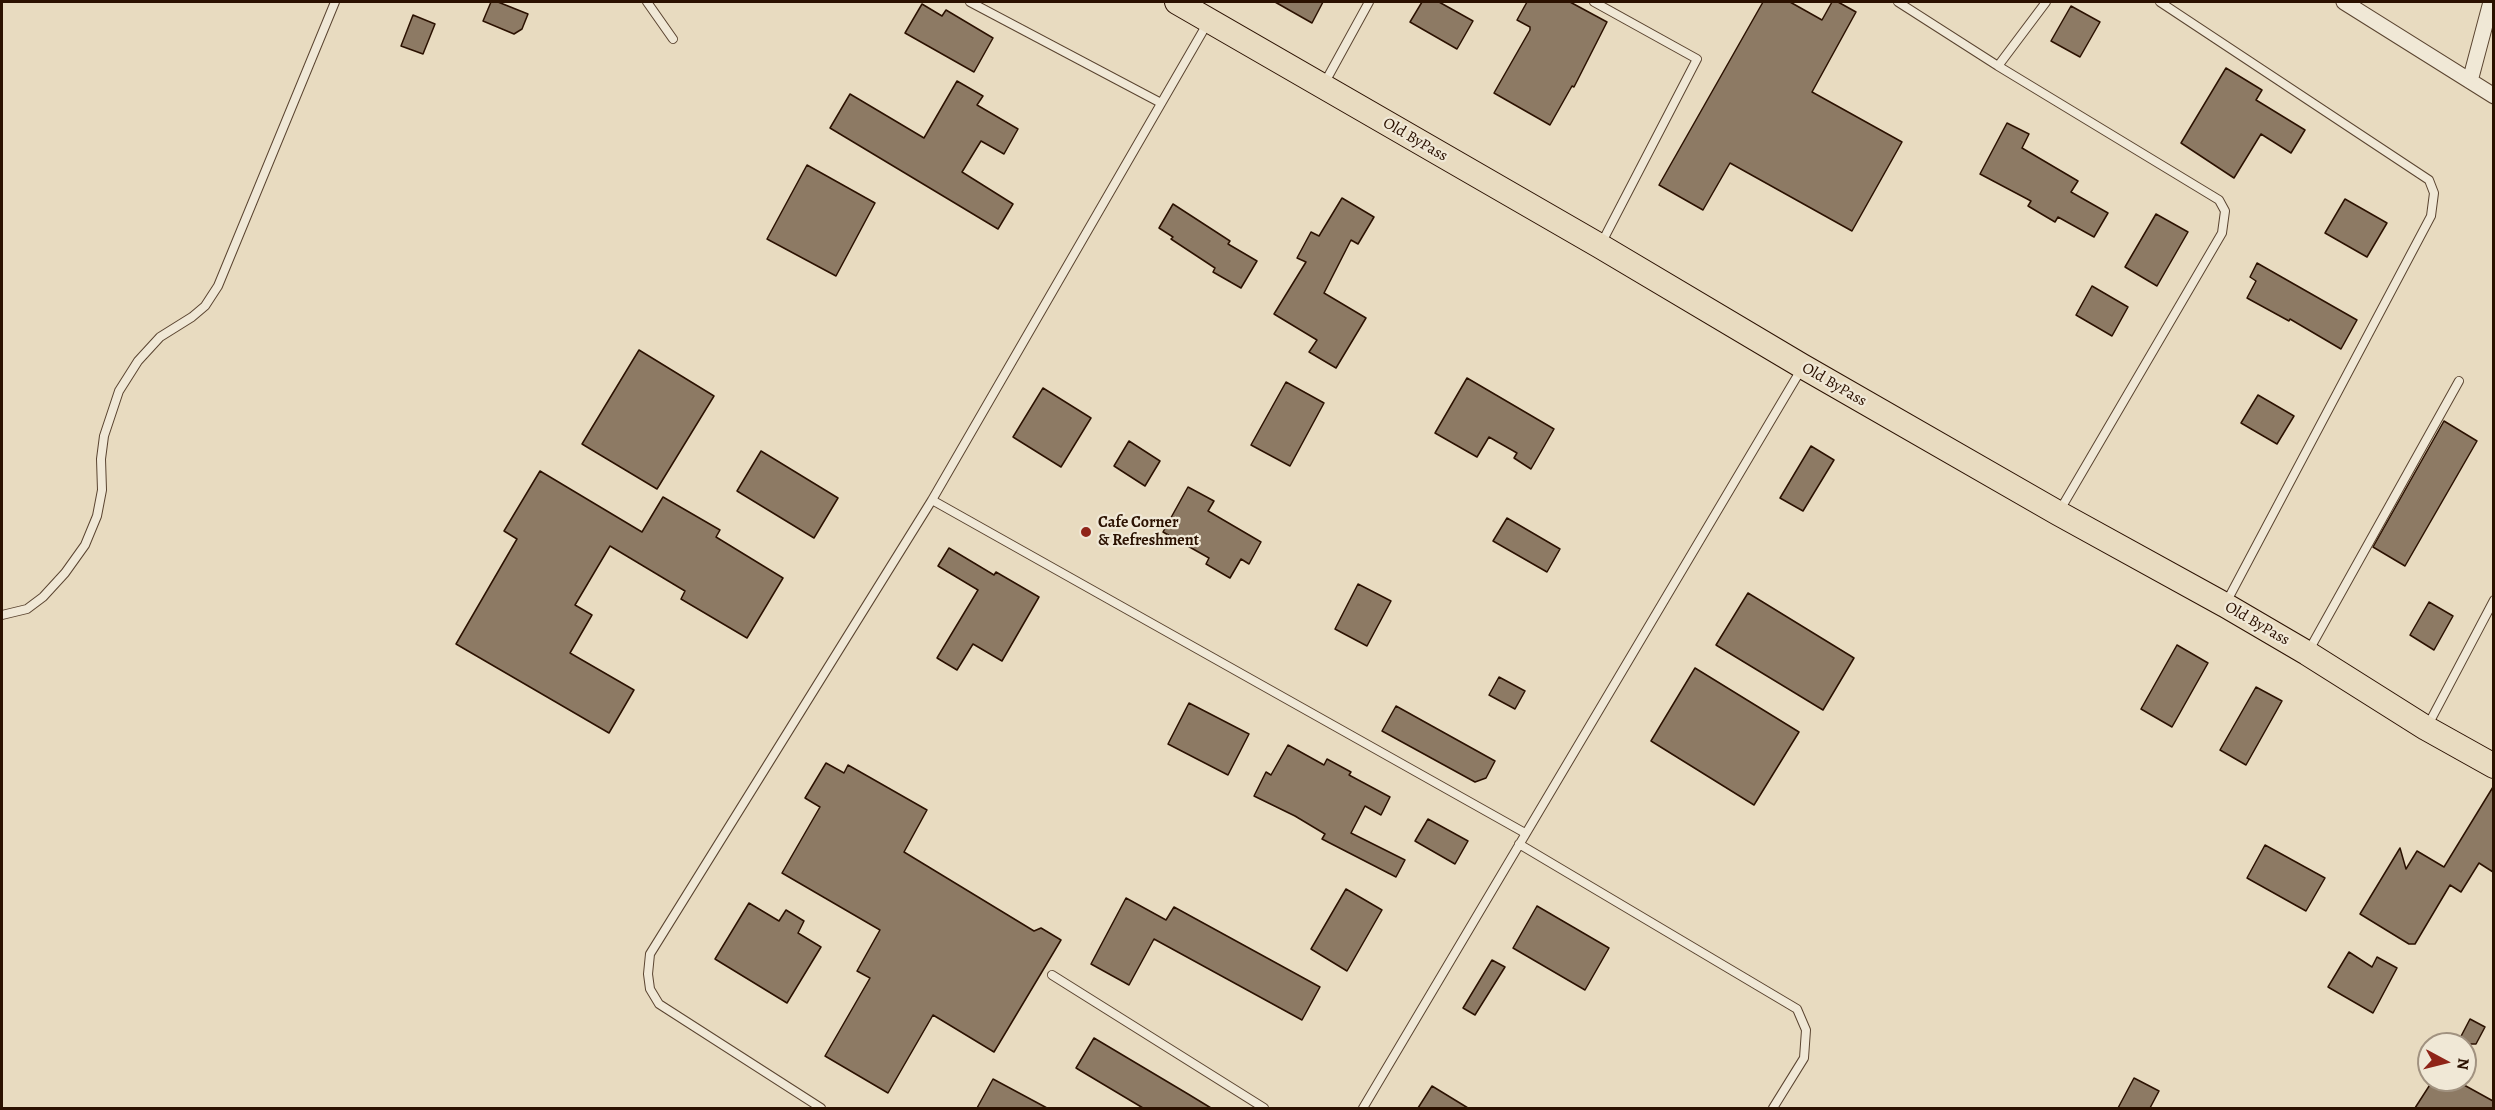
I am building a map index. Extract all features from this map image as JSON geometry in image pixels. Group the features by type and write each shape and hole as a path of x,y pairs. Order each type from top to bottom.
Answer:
{"main road":[{"name":"Old ByPass","path":"1177,2 1600,246 1802,366 2058,513 2225,605 2307,653 2426,729 2493,766"}],"street":[{"path":"2344,2 2493,96"},
{"path":"2470,81 2491,2"}],"lane":[{"path":"2,615 27,609 43,597 65,573 85,545 97,516 102,490 101,459 104,436 119,392 138,361 160,337 205,306 218,286 335,2"},
{"path":"647,2 673,39"},
{"path":"970,2 1161,104"},
{"path":"1322,87 1369,2"},
{"path":"1594,2 1697,59 1600,246"},
{"path":"1898,2 1998,66 2219,200 2225,211 2222,233 2058,513"},
{"path":"1998,66 2046,2"},
{"path":"2160,2 2429,180 2434,193 2431,216 2225,605"},
{"path":"821,1108 659,1005 650,989 648,974 650,954 932,500 1209,20"},
{"path":"1363,1108 1802,366"},
{"path":"2307,653 2459,381"},
{"path":"932,500 1525,833"},
{"path":"2426,729 2493,600"},
{"path":"1519,844 1797,1010 1806,1030 1804,1058 1773,1108"},
{"path":"1052,975 1264,1108"}],"building":[{"path":"491,2 498,2 528,14 522,29 514,34 483,21"},
{"path":"1275,2 1323,2 1312,23"},
{"path":"1422,2 1439,2 1473,21 1457,49 1410,22"},
{"path":"1527,2 1570,2 1607,22 1574,87 1572,86 1550,125 1494,93 1530,30 1530,27 1517,20"},
{"path":"1763,2 1790,2 1822,20 1832,2 1838,2 1856,12 1812,92 1902,142 1852,231 1730,163 1703,210 1659,185"},
{"path":"922,4 942,16 946,10 993,38 974,72 905,33"},
{"path":"2071,6 2100,22 2080,57 2051,41"},
{"path":"413,15 435,24 423,54 401,46"},
{"path":"2226,68 2262,90 2256,100 2305,130 2291,153 2261,134 2234,178 2181,143"},
{"path":"957,81 983,96 977,105 1018,129 1004,154 981,141 962,172 1013,204 998,229 830,128 850,94 924,138"},
{"path":"2007,123 2029,134 2022,148 2078,181 2071,192 2108,213 2094,237 2058,217 2055,222 2028,206 2031,201 1980,174"},
{"path":"807,165 875,203 836,276 767,239"},
{"path":"1342,198 1374,217 1358,244 1351,240 1324,293 1366,318 1336,368 1309,352 1317,340 1274,314 1306,262 1297,258 1311,232 1319,236"},
{"path":"2345,199 2387,223 2367,257 2325,233"},
{"path":"1173,204 1230,241 1228,244 1257,261 1241,288 1213,272 1215,268 1171,239 1173,237 1159,228"},
{"path":"2156,214 2188,232 2157,286 2125,267"},
{"path":"2257,263 2357,320 2341,349 2290,319 2289,321 2247,298 2256,281 2250,277"},
{"path":"2092,286 2128,307 2112,336 2076,315"},
{"path":"639,350 714,396 657,489 582,444"},
{"path":"1467,378 1554,429 1531,469 1514,458 1517,453 1489,437 1477,457 1435,433"},
{"path":"1286,382 1324,403 1290,466 1251,445"},
{"path":"1043,388 1091,418 1061,467 1013,437"},
{"path":"2258,395 2294,416 2277,444 2241,423"},
{"path":"2444,421 2477,441 2405,566 2373,547"},
{"path":"1129,441 1160,461 1145,486 1114,466"},
{"path":"1811,446 1834,460 1803,511 1780,498"},
{"path":"761,451 838,498 814,538 737,491"},
{"path":"540,471 642,532 663,497 720,530 716,537 783,578 747,638 681,599 685,591 610,546 575,605 592,615 570,653 634,690 609,733 456,644 517,539 504,531"},
{"path":"1188,487 1214,501 1208,511 1261,542 1249,564 1241,559 1230,578 1206,564 1209,558 1163,532"},
{"path":"1507,518 1560,549 1547,572 1493,541"},
{"path":"949,548 994,575 996,572 1039,597 1002,661 973,644 957,670 937,658 978,590 938,566"},
{"path":"1358,584 1391,601 1367,646 1335,629"},
{"path":"1748,593 1854,658 1823,710 1716,645"},
{"path":"2429,602 2453,616 2434,650 2410,635"},
{"path":"2177,645 2208,663 2172,727 2141,709"},
{"path":"1695,668 1799,732 1754,805 1651,741"},
{"path":"1499,677 1525,691 1515,709 1489,695"},
{"path":"2256,687 2282,701 2246,765 2220,750"},
{"path":"1189,703 1249,734 1228,775 1168,744"},
{"path":"1396,706 1495,761 1486,778 1475,782 1382,731"},
{"path":"1288,745 1324,765 1327,759 1351,772 1349,775 1390,797 1381,815 1365,806 1351,833 1405,860 1396,877 1322,839 1325,834 1254,796 1266,772 1271,775"},
{"path":"826,763 844,773 848,765 927,810 904,852 1034,931 1041,928 1061,940 994,1052 933,1015 888,1093 825,1056 870,978 857,971 880,930 782,873 820,807 805,798"},
{"path":"2493,787 2493,872 2479,863 2461,892 2450,885 2415,944 2409,944 2360,914 2400,848 2406,869 2417,851 2444,867"},
{"path":"1428,819 1468,841 1455,864 1415,841"},
{"path":"2265,845 2325,878 2306,911 2247,878"},
{"path":"1346,889 1382,910 1347,971 1311,949"},
{"path":"1126,898 1166,920 1174,907 1320,987 1302,1020 1154,939 1129,985 1091,964"},
{"path":"749,903 779,921 786,910 804,921 798,933 821,947 787,1003 715,959"},
{"path":"1537,906 1609,948 1585,990 1513,948"},
{"path":"2349,952 2372,967 2377,957 2397,968 2373,1013 2328,987"},
{"path":"1492,960 1505,967 1475,1015 1463,1008"},
{"path":"2470,1019 2485,1027 2477,1042 2477,1032 2463,1032"},
{"path":"1094,1038 1211,1108 1143,1108 1076,1068"},
{"path":"2134,1078 2159,1091 2150,1108 2118,1108"},
{"path":"993,1079 1047,1108 977,1108"},
{"path":"1432,1086 1468,1108 1418,1108"},
{"path":"2425,1092 2477,1092 2493,1101 2493,1108 2415,1108"}],"place":[{"name":"Cafe Corner & Refreshment","path":"1086,532"}]}
